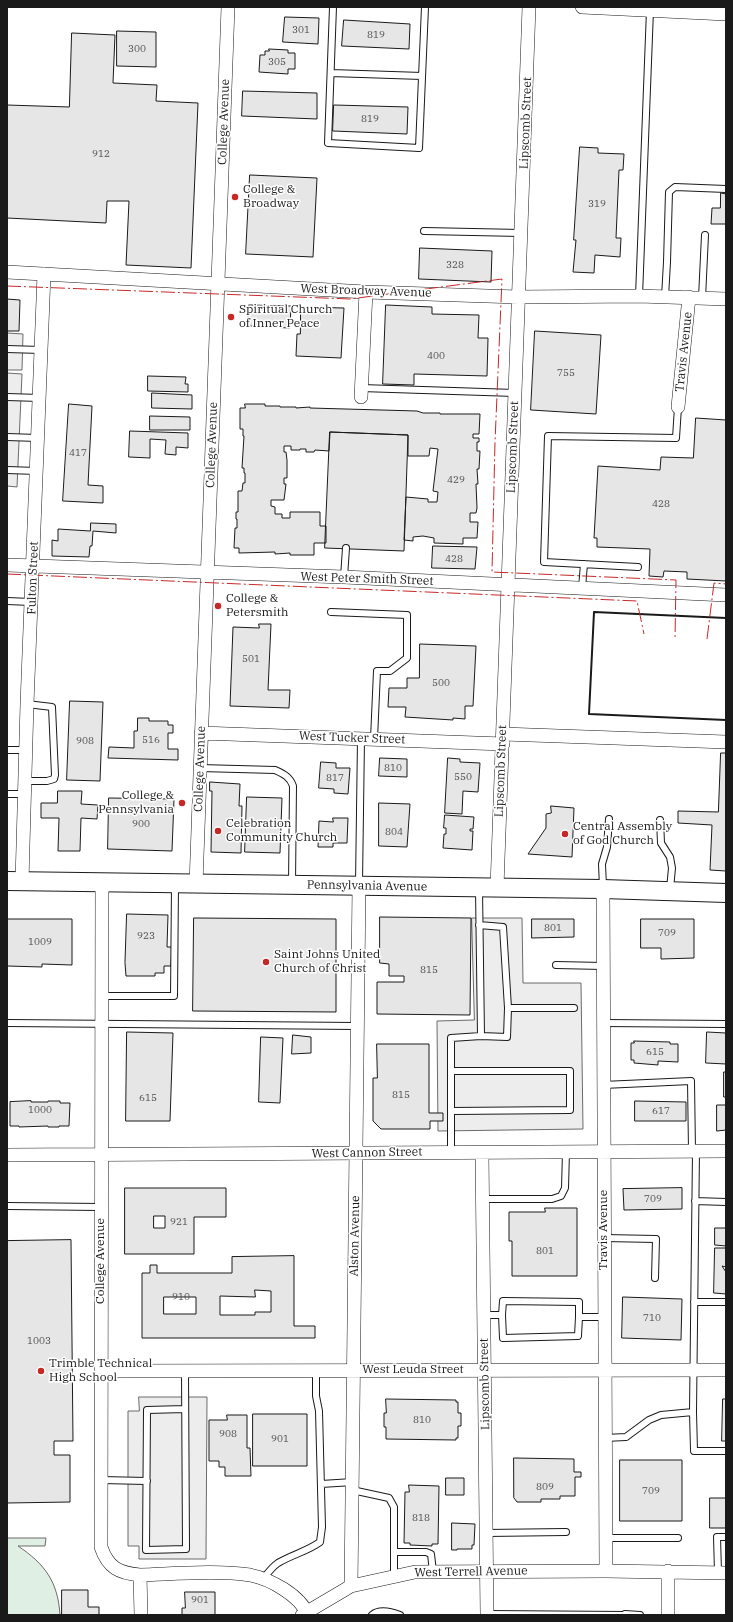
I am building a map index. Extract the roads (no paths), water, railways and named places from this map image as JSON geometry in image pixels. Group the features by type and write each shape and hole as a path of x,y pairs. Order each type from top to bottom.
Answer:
{"street":[{"name":"College Avenue","path":"196,884 228,7"},
{"name":"Lipscomb Street","path":"497,887 530,7"},
{"path":"582,7 650,10 665,9 726,14"},
{"name":"West Broadway Avenue","path":"7,272 218,285 366,292 518,296 665,296 726,299"},
{"name":"Fulton Street","path":"14,881 25,788 44,274"},
{"path":"361,392 366,292"},
{"name":"Travis Avenue","path":"678,407 696,298"},
{"name":"West Peter Smith Street","path":"7,565 726,595"},
{"name":"West Tucker Street","path":"201,733 368,739 726,742"},
{"name":"Pennsylvania Avenue","path":"14,881 497,887 726,893"},
{"name":"College Avenue","path":"102,882 100,1547 110,1564 118,1570 127,1574 140,1575"},
{"name":"Alston Avenue","path":"351,1586 359,886"},
{"name":"Travis Avenue","path":"603,889 606,1571"},
{"name":"West Cannon Street","path":"7,1155 726,1151"},
{"name":"Lipscomb Street","path":"482,1153 487,1614"},
{"name":"West Leuda Street","path":"101,1370 726,1370"},
{"path":"668,1571 668,1615"},
{"name":"West Terrell Avenue","path":"140,1575 214,1573 250,1575 272,1583 292,1594 306,1614 351,1586 415,1572 722,1572"},
{"path":"140,1575 140,1615"}],"lane":[{"path":"333,7 328,143 419,148 425,7"},
{"path":"639,296 650,10"},
{"path":"331,73 422,76"},
{"path":"665,296 669,192 675,187 726,189"},
{"path":"424,231 521,233"},
{"path":"696,298 704,235"},
{"path":"7,349 42,350"},
{"path":"361,392 515,393"},
{"path":"7,397 40,398"},
{"path":"638,566 544,562 548,436 676,438 678,407"},
{"path":"7,437 38,438"},
{"path":"7,470 37,471"},
{"path":"344,578 346,548"},
{"path":"582,588 584,564"},
{"path":"7,601 32,602"},
{"path":"331,612 407,615 407,658 390,671 376,671 368,739 359,886"},
{"path":"7,794 54,779 55,775 52,707 27,704"},
{"path":"7,750 26,750"},
{"path":"200,768 276,770 291,780 292,885"},
{"path":"603,889 602,864 608,847 609,819"},
{"path":"660,820 661,843 670,857 672,868 670,891"},
{"path":"102,996 174,996 175,883"},
{"path":"479,887 481,1036"},
{"path":"451,1152 451,1038 481,1036 508,1037 508,1008 503,927 479,925"},
{"path":"556,965 603,966"},
{"path":"508,1008 574,1008"},
{"path":"7,1023 357,1026"},
{"path":"604,1023 726,1024"},
{"path":"451,1071 570,1071 570,1110 451,1111"},
{"path":"604,1085 691,1081 696,1201 693,1370 694,1451 726,1451"},
{"path":"483,1199 552,1199 561,1196 564,1188 566,1152"},
{"path":"696,1201 726,1202"},
{"path":"7,1206 101,1207"},
{"path":"604,1238 656,1239 655,1278"},
{"path":"503,1301 579,1302 578,1336 503,1338 502,1315 503,1301"},
{"path":"694,1302 726,1302"},
{"path":"484,1315 502,1315"},
{"path":"579,1317 605,1317"},
{"path":"185,1370 186,1409 186,1549 146,1550 147,1410 186,1409"},
{"path":"263,1580 277,1564 298,1553 314,1547 320,1542 322,1527 321,1484 319,1411 316,1396 316,1370"},
{"path":"606,1438 626,1437 649,1420 661,1414 693,1412"},
{"path":"100,1480 147,1481"},
{"path":"321,1484 352,1486 389,1498 394,1507 394,1576"},
{"path":"486,1533 566,1532"},
{"path":"722,1572 717,1537 726,1537"},
{"path":"606,1538 678,1538"},
{"path":"394,1552 426,1552 430,1554 432,1572"},
{"path":"372,1615 375,1612 392,1612 400,1615"},
{"path":"487,1614 640,1615"}],"place":[{"name":"College & Broadway","path":"235,197"},
{"name":"Spiritual Church of Inner Peace","path":"231,317"},
{"name":"College & Petersmith","path":"218,606"},
{"name":"College & Pennsylvania","path":"182,803"},
{"name":"Celebration Community Church","path":"218,831"},
{"name":"Central Assembly of God Church","path":"565,834"},
{"name":"Saint Johns United Church of Christ","path":"266,962"},
{"name":"Trimble Technical High School","path":"41,1371"}]}
